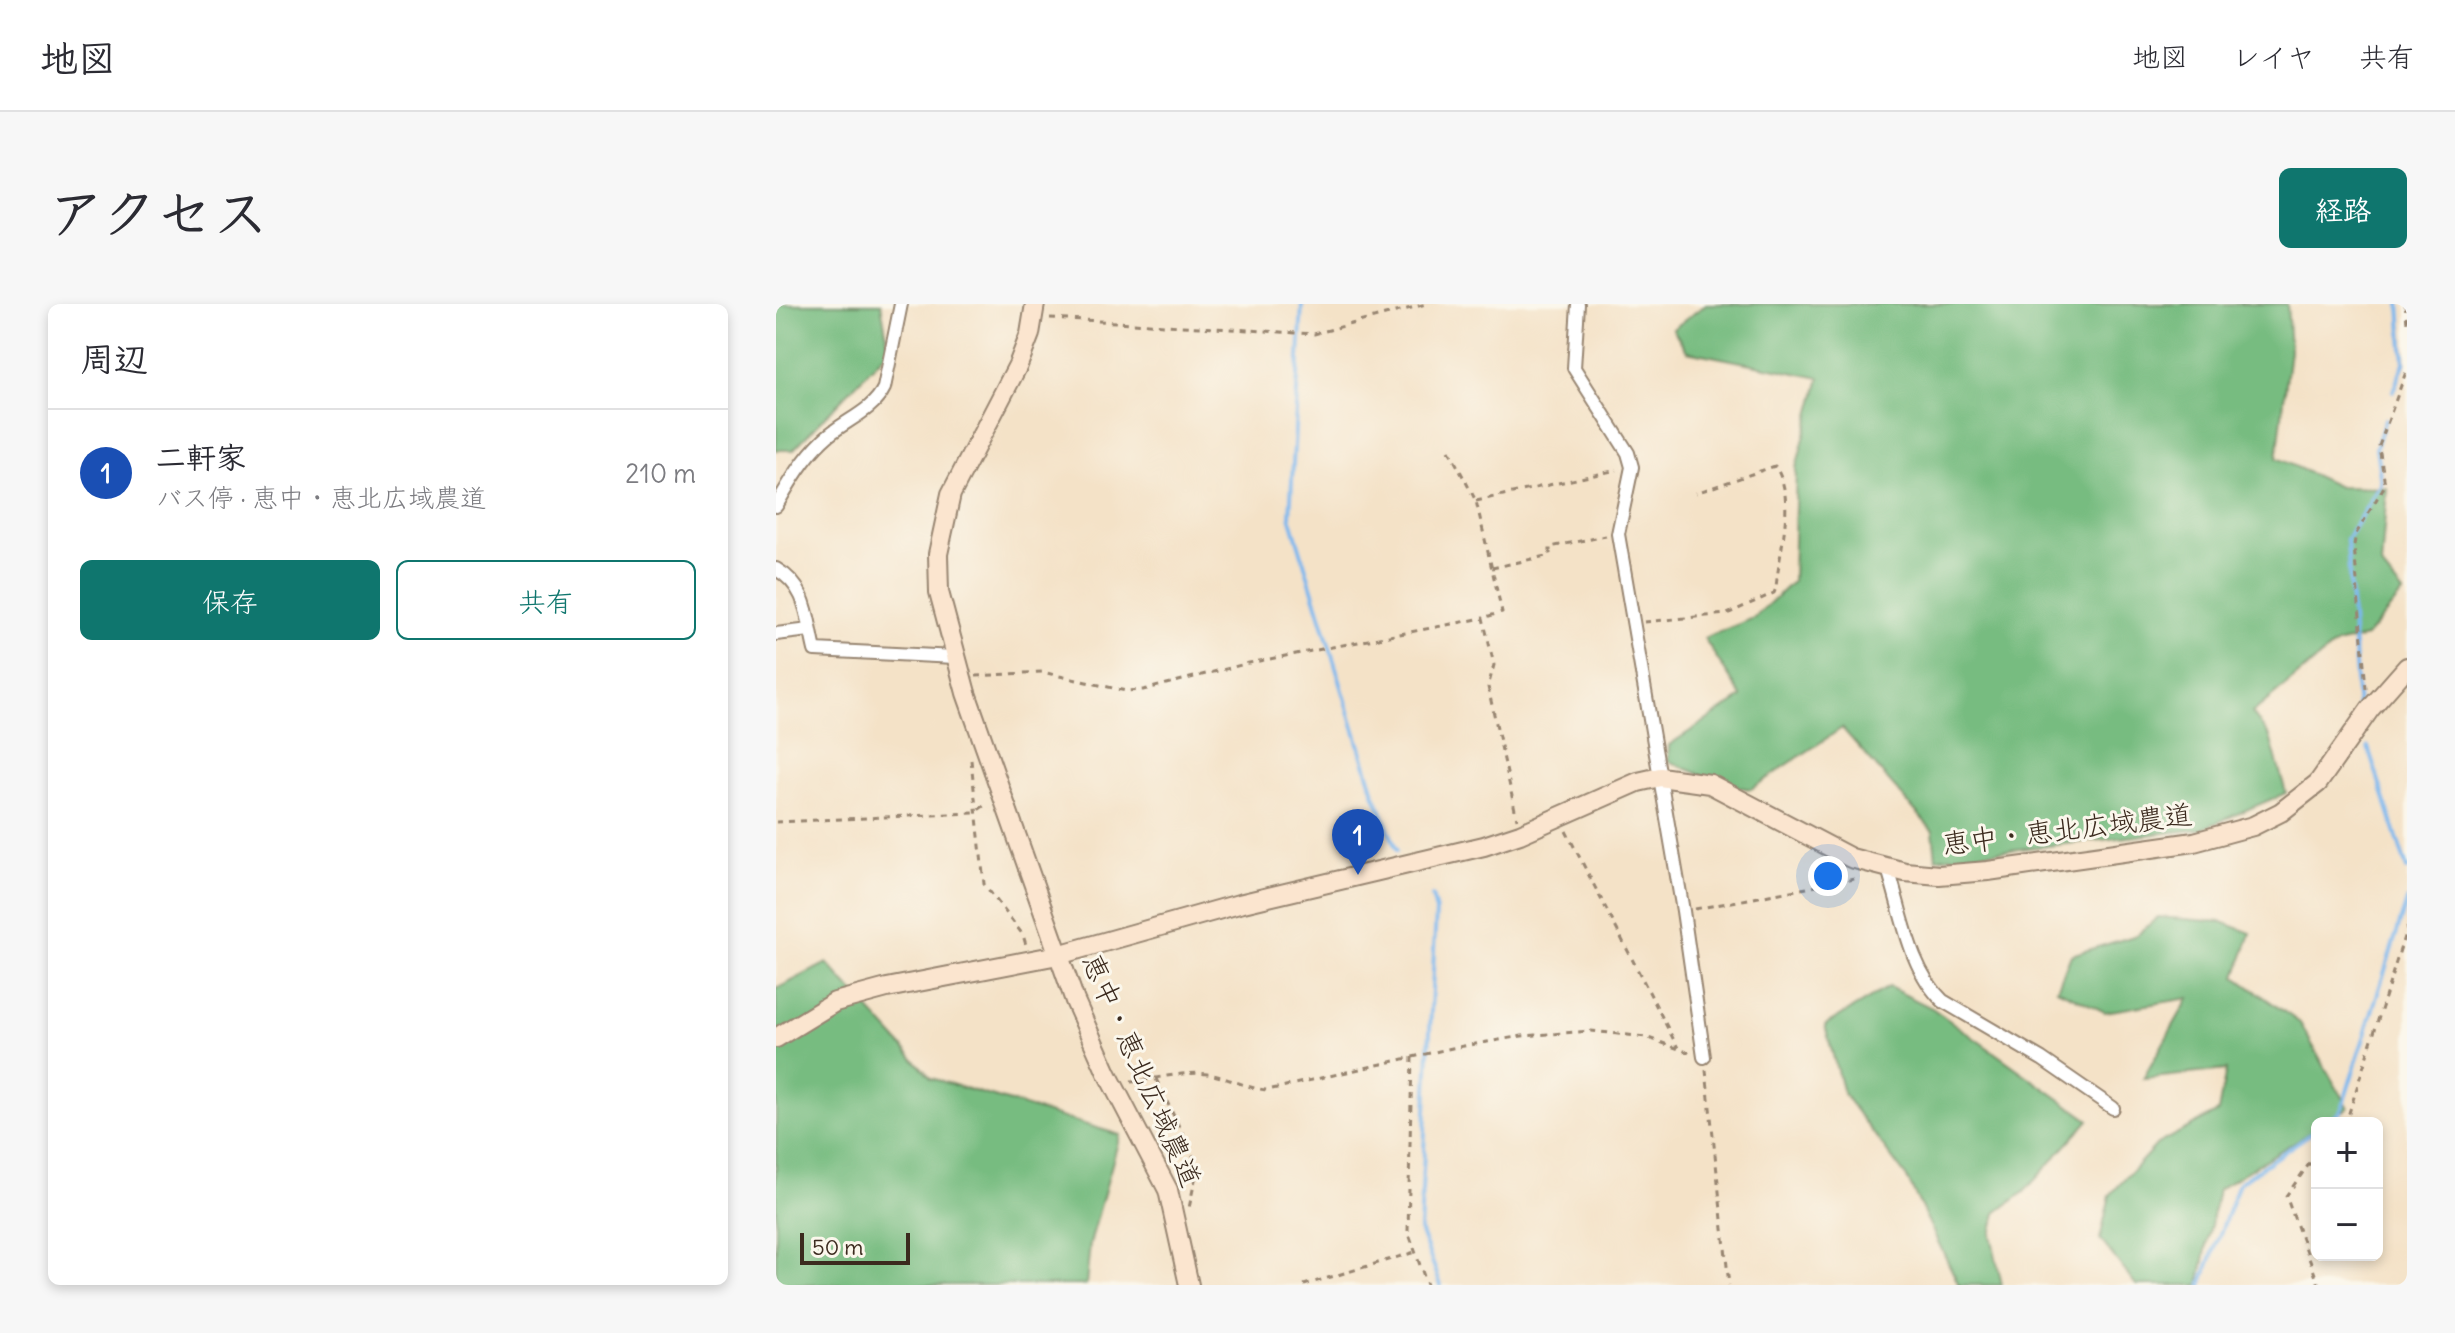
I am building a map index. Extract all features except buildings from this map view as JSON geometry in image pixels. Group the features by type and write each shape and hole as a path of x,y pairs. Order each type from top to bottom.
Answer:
{"street":[{"path":"776,506 805,458 825,437 878,400 884,388 901,304"},
{"path":"1578,304 1574,368 1628,453 1632,467 1618,534 1683,911 1704,1057"},
{"path":"776,1038 835,1002 887,988 1058,955 955,657 939,592 942,530 951,494 1018,365 1034,310"},
{"path":"776,569 791,577 803,594 815,650 955,657"},
{"path":"776,634 810,630"},
{"name":"恵中・恵北広域農道","path":"1189,1285 1161,1174 1113,1084 1058,955 1239,904 1520,834 1638,782 1660,777 1710,784 1829,848 1882,868 1939,875 1988,871 2224,836 2281,812 2318,783 2370,709 2407,667"},
{"path":"1882,868 1922,975 1932,991 2042,1059 2113,1108"}],"path":[{"path":"1034,310 1314,334 1426,304"},
{"path":"2405,304 2407,323"},
{"path":"2370,709 2354,545 2356,534 2385,485 2379,446 2407,369"},
{"path":"962,678 1042,672 1126,691 1143,690 1249,663 1502,612 1476,501 1449,450"},
{"path":"1635,624 1678,616 1727,614 1774,593 1786,507 1781,476 1775,466 1696,493"},
{"path":"1476,501 1632,467"},
{"path":"1492,568 1550,555 1550,547 1618,534"},
{"path":"1483,618 1494,665 1488,687 1520,834"},
{"path":"971,752 974,813 984,884 1023,935 1030,959"},
{"path":"776,822 974,813 1002,795"},
{"path":"1559,817 1678,1049"},
{"path":"1683,911 1859,879 1882,868"},
{"path":"2346,1117 2407,927"},
{"path":"1113,1084 1204,1073 1236,1080 1252,1090 1268,1090 1522,1036 1591,1031 1646,1037 1704,1057 1729,1285"},
{"path":"1412,1057 1408,1231 1427,1285"},
{"path":"1156,1079 1198,1166 1188,1213 1174,1216"},
{"path":"2311,1161 2286,1196 2317,1285"},
{"path":"1304,1285 1415,1252"}],"green space":[{"path":"776,304 881,304 889,350 793,450 776,450"},
{"path":"1706,304 2287,304 2290,350 2277,458 2339,487 2387,488 2381,566 2403,593 2366,637 2336,644 2252,713 2270,737 2286,793 2202,829 1936,858 1933,831 1842,728 1751,789 1728,786 1668,761 1669,745 1742,697 1704,638 1754,618 1793,581 1796,468 1820,378 1687,351 1673,329"},
{"path":"2158,917 2222,922 2251,933 2236,977 2300,1023 2348,1108 2334,1117 2311,1117 2311,1132 2218,1189 2199,1285 2136,1285 2100,1239 2110,1195 2157,1144 2218,1112 2226,1070 2143,1079 2189,998 2105,1012 2057,989 2071,955 2137,935"},
{"path":"827,963 931,1078 1120,1135 1090,1244 1086,1285 776,1285 776,989"},
{"path":"1889,987 1932,1008 2089,1120 2024,1192 1996,1213 1991,1235 2002,1285 1959,1285 1907,1178 1843,1093 1825,1025"}],"waterway":[{"path":"1302,304 1290,516 1374,793 1397,851"},
{"path":"2393,391 2404,363 2400,304"},
{"path":"2358,711 2347,539 2381,483 2376,448 2385,419"},
{"path":"2368,747 2407,869"},
{"path":"1432,896 1436,911 1420,1230 1441,1285"},
{"path":"2334,1117 2341,1111 2407,900"},
{"path":"2201,1285 2239,1183 2311,1133"}],"place":[{"name":"二軒家","path":"1358,875"}]}
